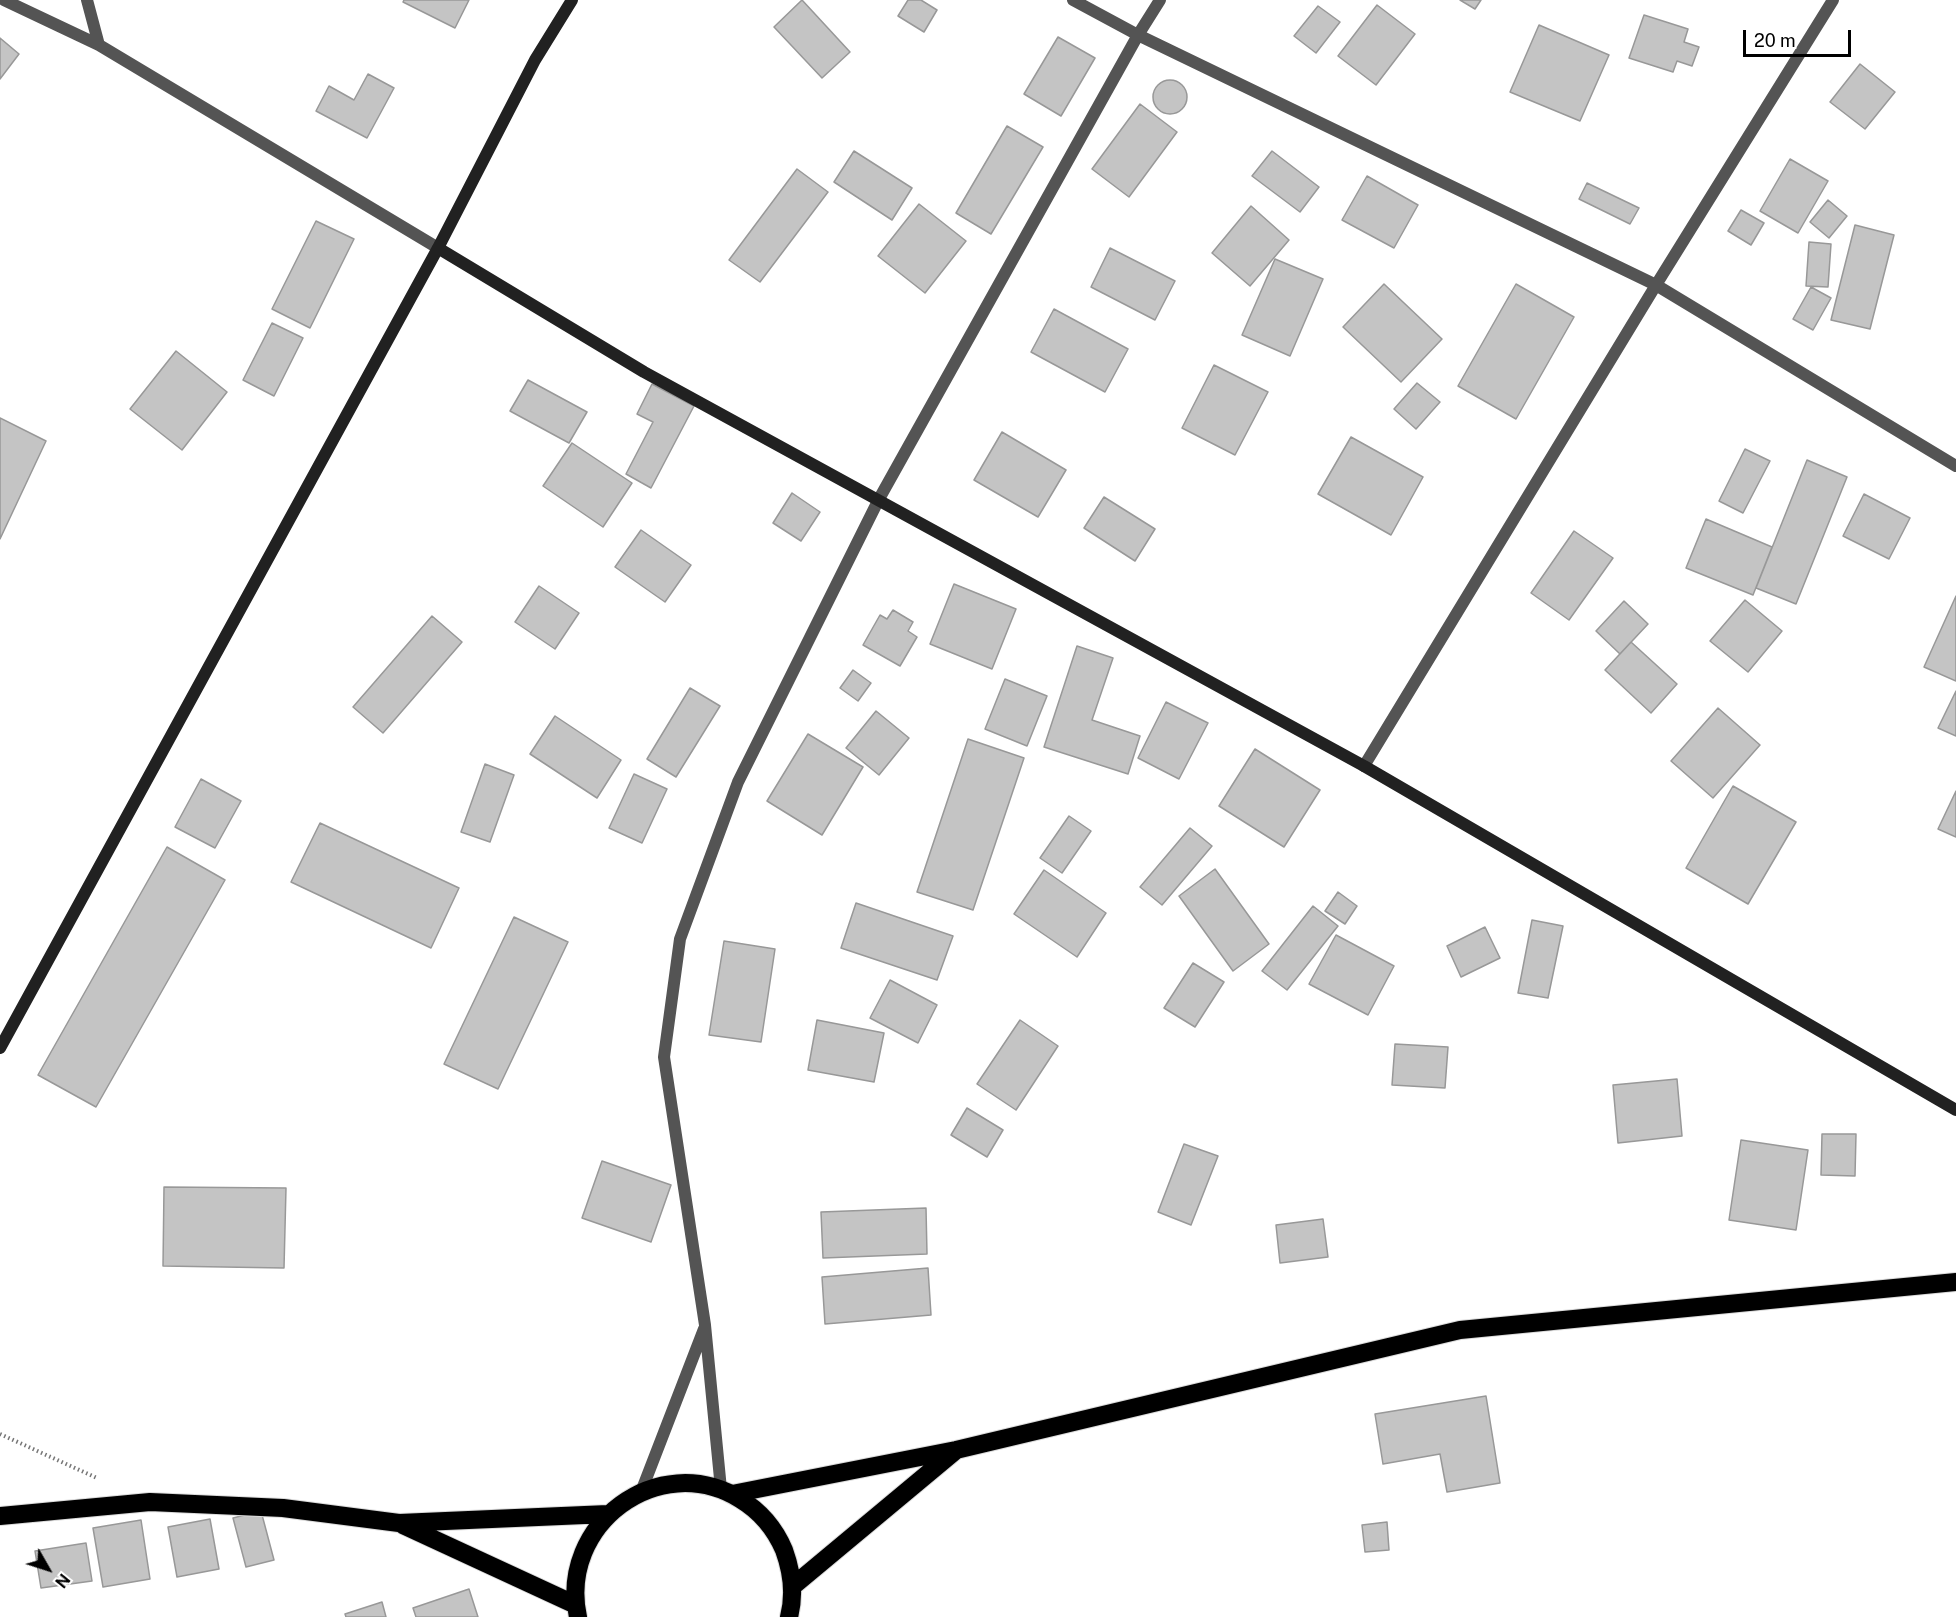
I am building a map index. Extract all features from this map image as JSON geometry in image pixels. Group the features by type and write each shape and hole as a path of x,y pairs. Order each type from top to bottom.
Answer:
{"highway":[{"path":"727,1492 956,1450 1460,1330 1956,1282"},
{"path":"793,1586 956,1450"},
{"path":"399,1523 577,1611 577,1572 588,1541 608,1514 641,1492 668,1484 695,1484 727,1492 752,1506 768,1522 789,1563 793,1586 789,1617"},
{"path":"0,1516 150,1502 283,1508 399,1523 608,1514"}],"street":[{"path":"4,0 99,45 644,372 1364,766 1956,1110"},
{"path":"87,0 99,45"},
{"path":"0,1048 438,248 535,60 572,0"},
{"path":"1073,0 1138,36 1656,285 1956,466"},
{"path":"727,1492 705,1325 663,1057 680,939 738,782 879,499 1160,0"},
{"path":"1364,766 1656,285 1833,0"},
{"path":"641,1492 705,1325"}],"path":[{"path":"0,1434 107,1483"}],"building":[{"path":"404,0 469,0 455,28 403,2"},
{"path":"802,0 850,52 822,78 774,27"},
{"path":"908,0 921,0 937,10 924,32 898,16"},
{"path":"1460,0 1481,0 1475,9"},
{"path":"1377,5 1415,34 1376,85 1338,56"},
{"path":"1318,6 1340,22 1316,53 1294,36"},
{"path":"1644,15 1688,29 1684,42 1699,47 1692,66 1677,61 1673,72 1629,58"},
{"path":"1539,25 1609,55 1580,121 1510,92"},
{"path":"1058,37 1095,58 1061,116 1024,94"},
{"path":"0,38 19,54 0,79"},
{"path":"1860,64 1895,92 1865,129 1830,102"},
{"path":"368,74 394,88 367,138 316,111 329,86 354,100"},
{"path":"1170,80 1182,85 1187,97 1182,109 1170,114 1158,109 1153,97 1158,85"},
{"path":"1140,104 1177,132 1129,197 1092,169"},
{"path":"1007,126 1043,147 991,234 956,213"},
{"path":"854,151 912,188 892,220 834,182"},
{"path":"1272,151 1319,187 1300,212 1252,176"},
{"path":"1790,159 1828,181 1798,233 1760,211"},
{"path":"797,169 828,192 760,282 729,260"},
{"path":"1367,176 1418,205 1394,248 1342,220"},
{"path":"1587,183 1639,208 1630,224 1579,199"},
{"path":"1828,200 1847,216 1829,238 1810,222"},
{"path":"919,204 966,241 925,293 878,256"},
{"path":"1251,206 1289,240 1250,286 1212,253"},
{"path":"1741,210 1764,223 1751,245 1728,231"},
{"path":"316,221 354,239 310,328 272,309"},
{"path":"1855,225 1894,235 1870,329 1831,320"},
{"path":"1809,242 1831,244 1828,287 1806,286"},
{"path":"1110,248 1175,281 1155,320 1091,287"},
{"path":"1275,259 1323,279 1290,356 1242,335"},
{"path":"1384,284 1442,339 1401,382 1343,327"},
{"path":"1516,284 1574,317 1516,419 1458,386"},
{"path":"1811,287 1831,298 1813,330 1793,319"},
{"path":"1054,309 1128,349 1105,392 1031,352"},
{"path":"272,323 303,338 274,396 243,380"},
{"path":"176,351 227,392 182,450 130,409"},
{"path":"1214,365 1268,392 1235,455 1182,428"},
{"path":"528,380 587,412 569,443 510,411"},
{"path":"1417,383 1440,402 1416,429 1394,409"},
{"path":"652,384 694,406 651,488 626,474 653,422 637,414"},
{"path":"0,418 46,441 0,539"},
{"path":"1002,432 1066,470 1038,517 974,480"},
{"path":"1351,437 1423,477 1391,535 1318,494"},
{"path":"572,443 632,483 603,527 543,486"},
{"path":"1745,449 1770,461 1743,513 1719,501"},
{"path":"1807,460 1847,477 1796,604 1756,588"},
{"path":"792,493 820,512 801,541 773,523"},
{"path":"1864,494 1910,518 1889,559 1843,536"},
{"path":"1104,497 1155,529 1135,561 1084,528"},
{"path":"1706,519 1772,547 1753,595 1686,568"},
{"path":"641,530 691,565 665,602 615,567"},
{"path":"1574,531 1613,558 1569,620 1531,593"},
{"path":"954,584 1016,609 992,669 930,644"},
{"path":"539,586 579,613 555,649 515,622"},
{"path":"1956,596 1956,681 1924,667"},
{"path":"1745,600 1782,631 1748,672 1710,641"},
{"path":"1624,601 1648,624 1620,654 1596,631"},
{"path":"893,610 913,622 908,631 917,637 900,666 863,645 880,615 887,619"},
{"path":"432,616 462,642 383,733 353,707"},
{"path":"1631,642 1677,684 1651,713 1605,670"},
{"path":"1077,646 1113,658 1092,720 1140,736 1128,774 1044,747"},
{"path":"853,670 871,683 858,701 840,688"},
{"path":"1005,679 1047,696 1027,746 985,729"},
{"path":"690,688 720,706 676,777 647,759"},
{"path":"1956,691 1956,736 1938,728"},
{"path":"1166,702 1208,723 1179,779 1138,758"},
{"path":"1718,708 1760,745 1713,798 1671,761"},
{"path":"876,711 909,738 879,775 846,748"},
{"path":"555,716 621,760 597,798 530,754"},
{"path":"808,734 863,767 822,835 767,801"},
{"path":"968,739 1024,758 973,910 917,892"},
{"path":"1255,749 1320,790 1284,847 1219,806"},
{"path":"485,764 514,775 490,842 461,832"},
{"path":"634,774 667,789 642,843 609,828"},
{"path":"201,779 241,801 215,848 175,827"},
{"path":"1733,786 1796,822 1748,904 1686,868"},
{"path":"1956,791 1956,837 1938,829"},
{"path":"1069,816 1091,831 1062,873 1040,858"},
{"path":"320,823 459,888 431,948 291,882"},
{"path":"1190,828 1212,846 1162,905 1140,887"},
{"path":"167,847 225,880 96,1107 38,1075"},
{"path":"1215,869 1269,944 1233,971 1179,896"},
{"path":"1044,870 1106,913 1077,957 1014,914"},
{"path":"1338,892 1357,906 1345,924 1325,911"},
{"path":"856,903 953,936 937,980 841,948"},
{"path":"1313,906 1338,926 1287,990 1262,971"},
{"path":"514,917 568,942 498,1089 444,1064"},
{"path":"1532,920 1563,926 1548,998 1518,993"},
{"path":"1485,927 1500,958 1461,977 1447,946"},
{"path":"1336,935 1394,966 1368,1015 1309,984"},
{"path":"724,941 775,949 761,1042 709,1035"},
{"path":"1193,963 1224,982 1195,1027 1164,1008"},
{"path":"890,980 937,1005 918,1043 870,1018"},
{"path":"817,1020 884,1033 874,1082 808,1070"},
{"path":"1020,1020 1058,1046 1016,1110 977,1084"},
{"path":"1395,1044 1448,1047 1445,1088 1392,1085"},
{"path":"1677,1079 1682,1136 1618,1143 1613,1085"},
{"path":"967,1108 1003,1130 987,1157 951,1135"},
{"path":"1822,1134 1856,1134 1855,1176 1821,1175"},
{"path":"1741,1140 1808,1150 1796,1230 1729,1220"},
{"path":"1184,1144 1218,1156 1191,1225 1158,1212"},
{"path":"602,1161 671,1185 651,1242 582,1218"},
{"path":"164,1187 286,1188 284,1268 163,1266"},
{"path":"926,1208 927,1254 823,1258 821,1212"},
{"path":"1323,1219 1328,1257 1280,1263 1276,1225"},
{"path":"928,1268 931,1315 825,1324 822,1277"},
{"path":"1486,1396 1500,1483 1447,1492 1440,1454 1383,1464 1375,1414"},
{"path":"261,1511 274,1560 246,1567 233,1518"},
{"path":"210,1519 219,1569 177,1577 168,1527"},
{"path":"141,1520 150,1579 103,1587 93,1528"},
{"path":"1387,1522 1389,1550 1365,1552 1362,1525"},
{"path":"86,1543 92,1581 41,1588 35,1551"},
{"path":"469,1589 478,1617 416,1617 413,1608"},
{"path":"382,1602 386,1617 346,1617 345,1614"}]}
